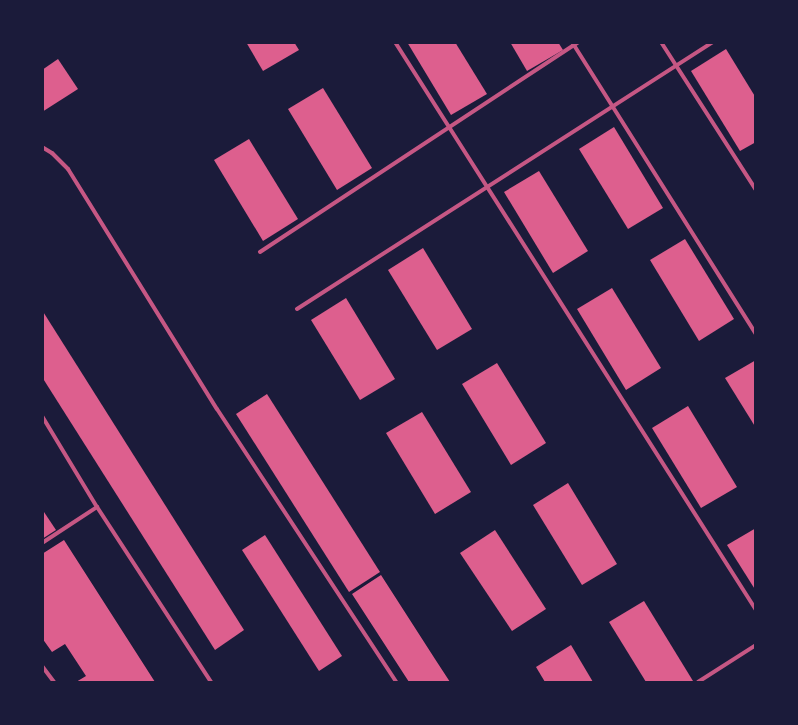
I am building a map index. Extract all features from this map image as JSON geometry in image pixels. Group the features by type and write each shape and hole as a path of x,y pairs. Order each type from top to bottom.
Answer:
{"lane":[{"path":"395,42 486,188 756,610"},
{"path":"260,252 573,44 579,42"},
{"path":"661,42 756,190"},
{"path":"298,309 713,42"},
{"path":"573,44 756,334"},
{"path":"42,147 52,153 68,169 253,465 396,682"},
{"path":"42,416 97,507 211,682"},
{"path":"42,543 97,507"},
{"path":"698,682 756,645"},
{"path":"42,666 54,682"}],"building":[{"path":"246,42 294,42 299,50 263,71"},
{"path":"407,42 455,42 487,94 451,115"},
{"path":"510,42 558,42 563,50 527,71"},
{"path":"726,49 756,98 756,142 740,151 691,71"},
{"path":"58,59 78,89 42,112 42,70"},
{"path":"323,88 372,168 337,190 288,109"},
{"path":"614,127 663,208 628,229 579,149"},
{"path":"249,139 298,219 263,241 214,160"},
{"path":"539,171 588,251 553,273 504,192"},
{"path":"685,239 734,319 699,341 650,260"},
{"path":"423,248 472,329 437,350 388,270"},
{"path":"612,288 661,368 626,390 577,309"},
{"path":"346,298 395,379 360,400 311,320"},
{"path":"42,310 244,630 215,650 42,377"},
{"path":"756,360 756,428 725,378"},
{"path":"497,363 546,443 511,465 462,384"},
{"path":"267,394 380,572 349,592 236,414"},
{"path":"688,406 737,487 701,508 652,428"},
{"path":"422,412 471,492 435,514 386,433"},
{"path":"568,483 617,564 582,585 533,505"},
{"path":"42,509 56,530 42,539"},
{"path":"756,528 756,591 727,545"},
{"path":"495,530 546,609 512,631 460,553"},
{"path":"265,535 342,656 319,671 242,550"},
{"path":"64,540 155,682 76,682 86,676 65,644 52,652 42,638 42,554"},
{"path":"381,575 450,682 409,682 352,594"},
{"path":"644,601 693,681 646,682 609,622"},
{"path":"571,645 593,682 545,682 536,667"}]}
